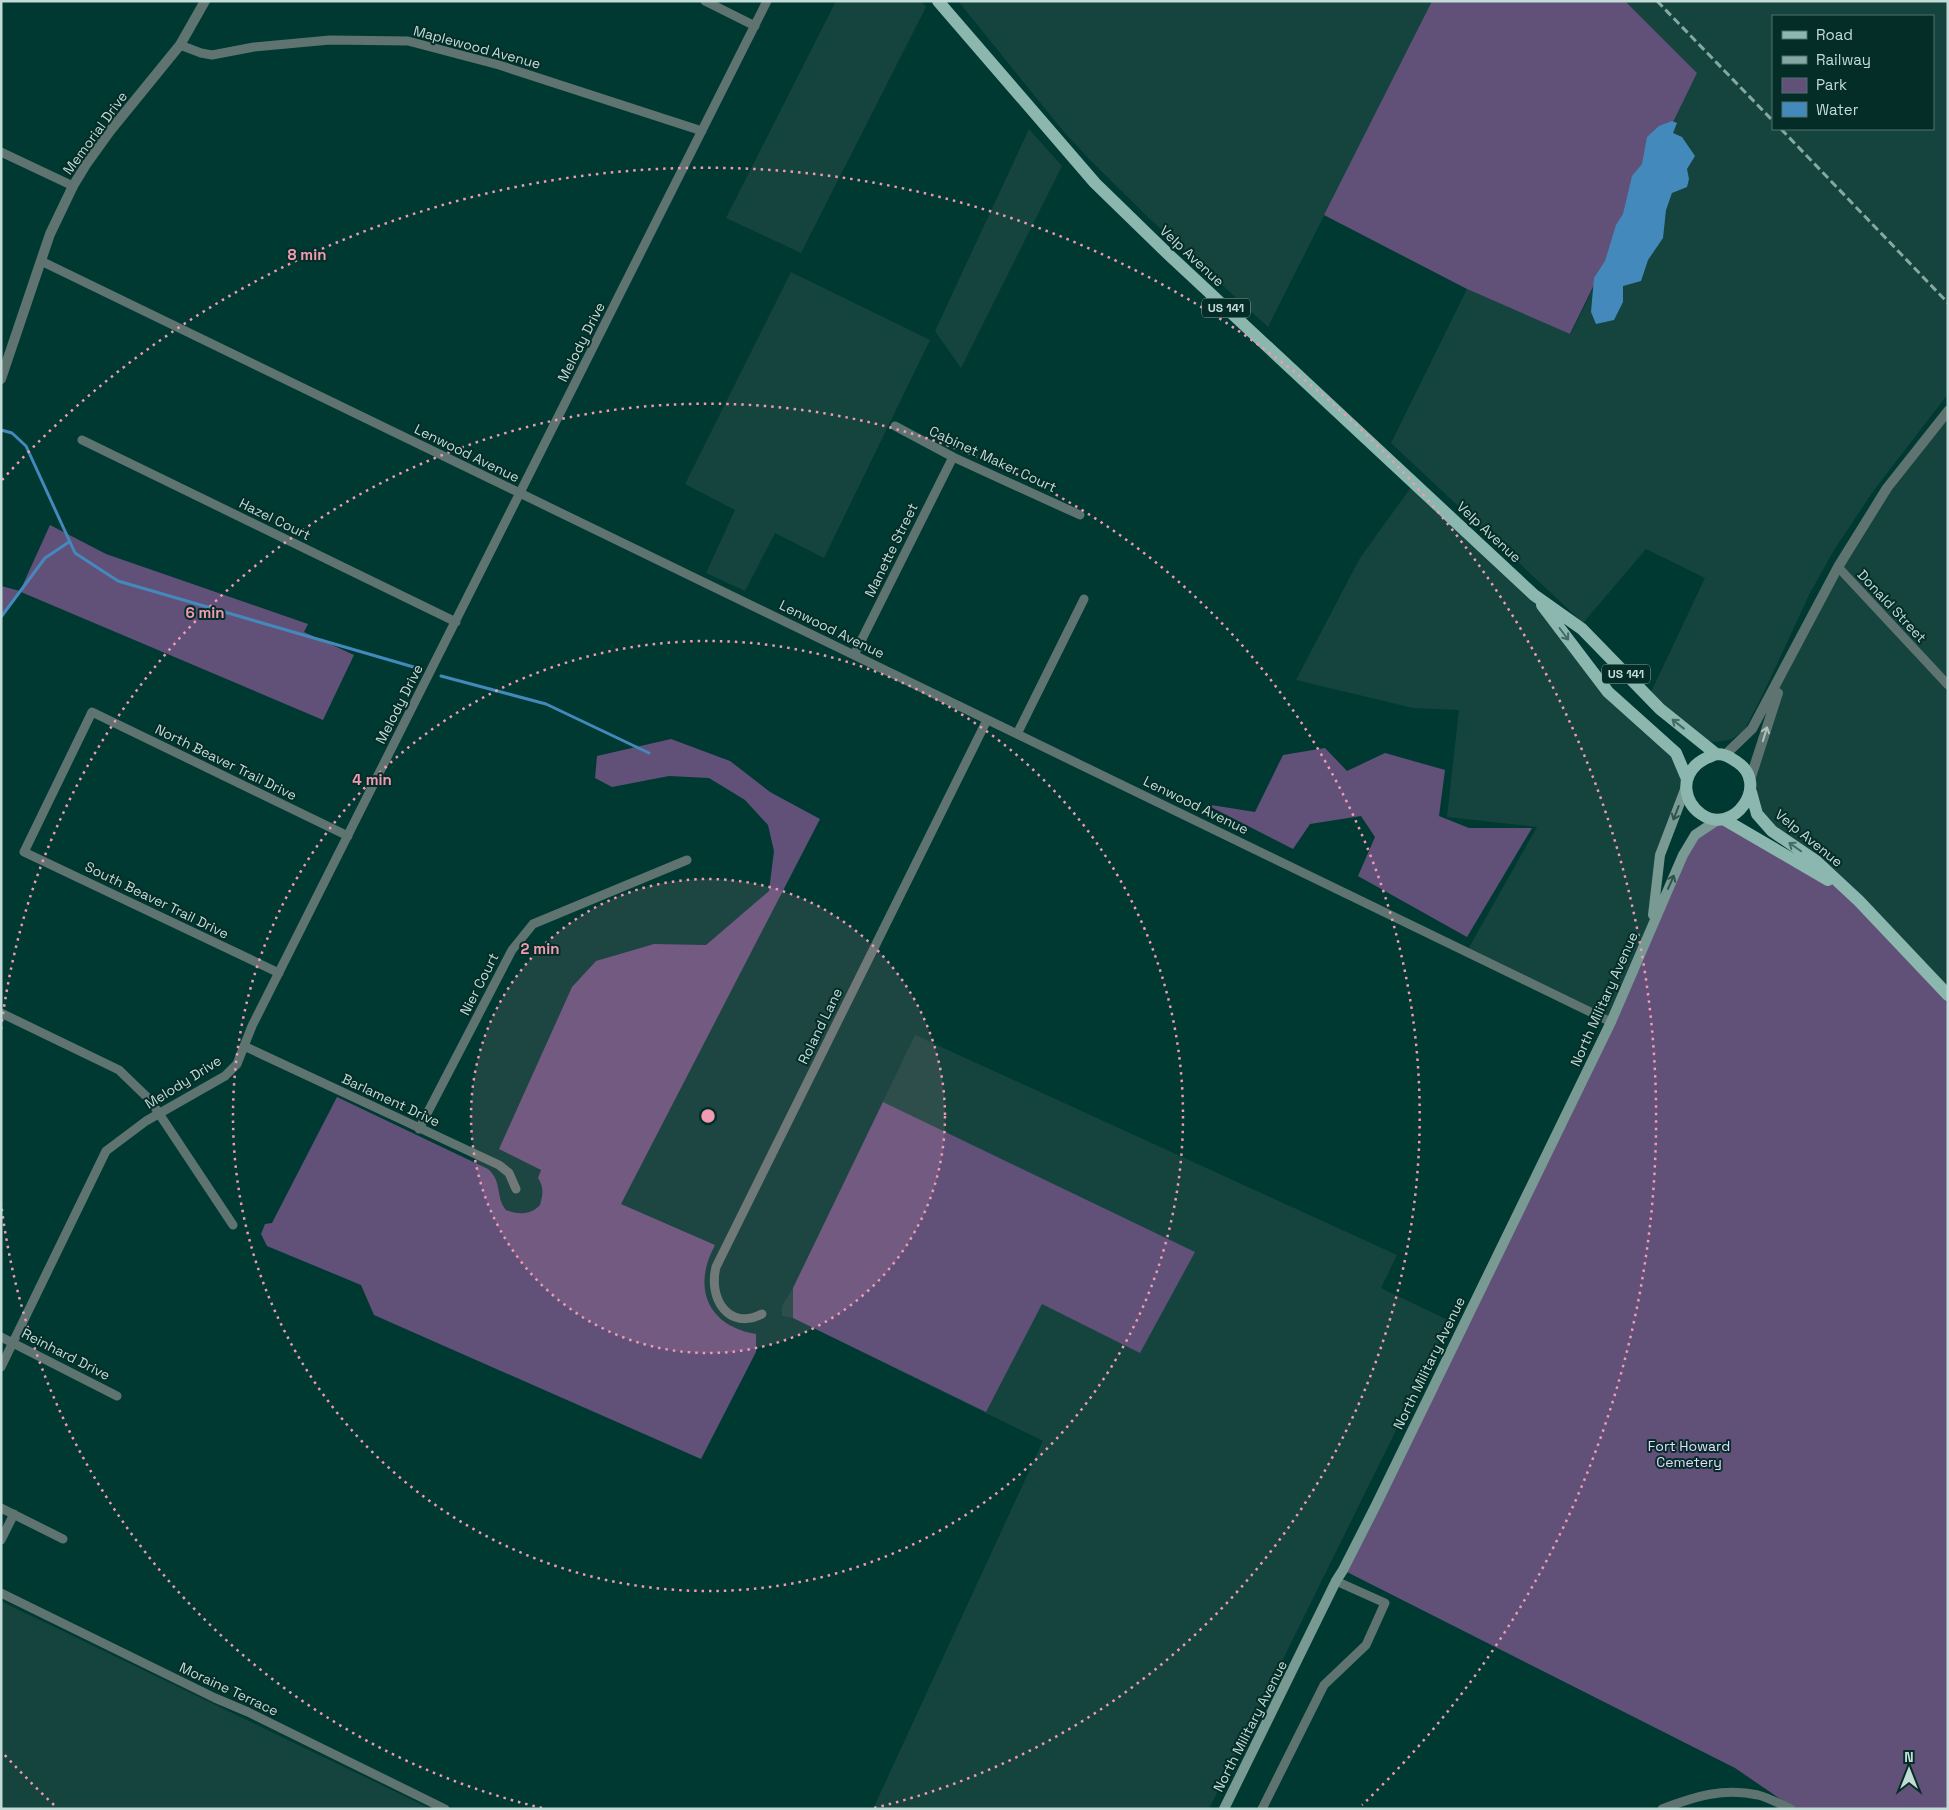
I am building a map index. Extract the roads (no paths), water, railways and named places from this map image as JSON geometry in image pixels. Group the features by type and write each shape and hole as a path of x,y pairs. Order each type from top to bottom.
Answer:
{"main road":[{"name":"Velp Avenue","path":"938,1 1095,183 1175,260 1534,595 1582,629 1660,709 1721,754"},
{"name":"Velp Avenue","path":"1534,595 1608,692 1676,753 1687,783"},
{"path":"1721,754 1740,764 1751,786 1740,810 1720,820 1704,816 1694,809 1688,799 1687,783 1695,766 1700,761 1721,754"},
{"name":"North Military Avenue","path":"1652,926 1660,855 1687,783"},
{"name":"Velp Avenue","path":"1751,786 1757,814 1772,831 1816,861 1859,901 1948,994"},
{"name":"Velp Avenue","path":"1720,820 1811,869 1859,901"},
{"name":"North Military Avenue","path":"1224,1809 1336,1581 1372,1514 1611,1022 1687,848 1695,835 1720,820"}],"street":[{"name":"Memorial Drive","path":"1,379 56,219 73,186 110,131 180,45 205,1"},
{"path":"704,1 755,26"},
{"name":"Melody Drive","path":"1,1367 106,1151 127,1134 225,1076 237,1064 252,1026 278,973 767,1"},
{"name":"Maplewood Avenue","path":"180,45 212,56 254,47 330,40 408,42 499,65 702,131"},
{"path":"1,152 73,186"},
{"name":"Lenwood Avenue","path":"41,261 1611,1022"},
{"path":"1721,754 1752,730 1838,567 1887,488 1948,411"},
{"name":"Cabinet Maker Court","path":"894,426 953,457 1080,515"},
{"name":"Hazel Court","path":"82,440 456,622"},
{"name":"Manette Street","path":"854,655 953,457"},
{"name":"Donald Street","path":"1838,567 1948,685"},
{"path":"1017,734 1084,599"},
{"path":"1751,786 1785,670"},
{"name":"North Beaver Trail Drive","path":"24,852 92,712 348,836"},
{"name":"Roland Lane","path":"762,1314 748,1318 738,1317 726,1311 715,1296 713,1280 716,1268 987,720"},
{"name":"South Beaver Trail Drive","path":"24,852 278,973"},
{"name":"Nier Court","path":"419,1129 512,950 533,924 688,860"},
{"path":"1,1013 119,1070 150,1100 233,1225"},
{"name":"Barlament Drive","path":"244,1046 504,1168 513,1180 516,1189"},
{"name":"Reinhard Drive","path":"1,1337 118,1396"},
{"path":"1,1508 64,1538"},
{"path":"1,1540 14,1514"},
{"path":"1262,1809 1324,1685 1366,1645 1385,1602 1336,1581"},
{"name":"Moraine Terrace","path":"1,1593 445,1809"},
{"path":"1662,1809 1693,1797 1727,1791 1758,1795 1791,1809"}],"water":[{"path":"1672,121 1677,123 1673,133 1682,137 1695,156 1687,169 1689,179 1687,187 1672,193 1666,210 1663,238 1648,260 1641,281 1623,286 1623,302 1614,320 1596,324 1591,312 1594,278 1605,261 1616,225 1623,214 1632,176 1642,164 1647,137 1659,126"}],"waterway":[{"path":"1,430 12,433 26,446 75,553 118,581 417,668"},
{"path":"1,617 45,558 69,542"},
{"path":"441,676 546,704 649,753"}],"railway":[{"path":"1657,1 1772,120"},
{"path":"1782,130 1948,303"}],"park label":[{"name":"Fort Howard Cemetery","path":"1689,1454"}]}
